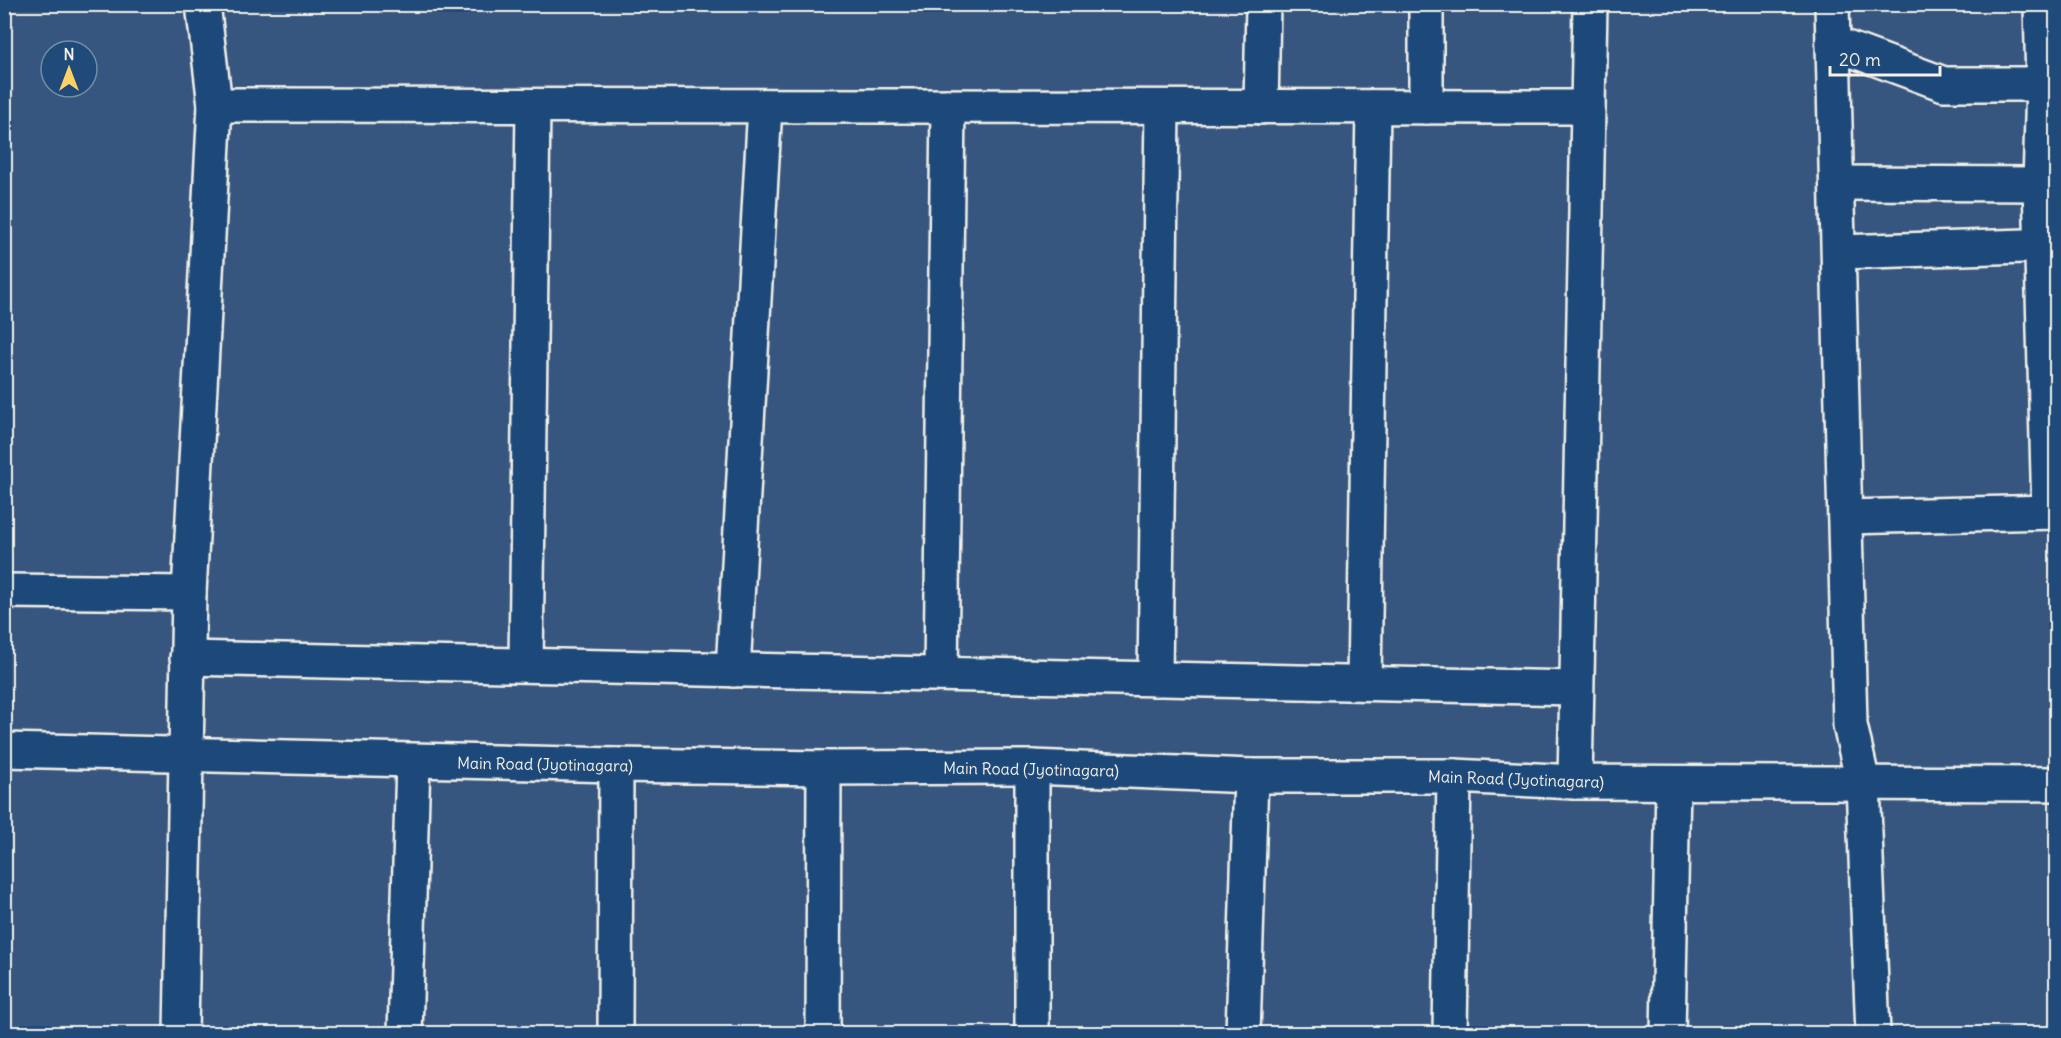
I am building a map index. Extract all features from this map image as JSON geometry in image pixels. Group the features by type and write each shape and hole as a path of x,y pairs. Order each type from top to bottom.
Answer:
{"street":[{"path":"181,1034 189,592 215,105 203,4"},
{"path":"1261,107 1263,4"},
{"path":"1426,4 1426,107"},
{"path":"1575,782 1590,4"},
{"path":"1832,4 1850,725 1863,783 1873,1034"},
{"path":"1845,517 2053,512 2049,246 2040,184 2050,84 2041,4"},
{"path":"1833,43 1944,84 2050,84"},
{"path":"215,105 1588,107"},
{"path":"526,665 533,106"},
{"path":"733,670 765,106"},
{"path":"941,674 948,106"},
{"path":"1155,679 1162,107"},
{"path":"1364,683 1373,107"},
{"path":"1837,183 2040,184"},
{"path":"1839,252 2049,246"},
{"path":"4,591 189,592"},
{"path":"187,658 1576,688"},
{"name":"Main Road (Jyotinagara)","path":"4,750 413,762 824,768 1032,767 1251,776 1454,776 1575,782 2056,784"},
{"path":"405,1034 413,762"},
{"path":"615,1034 616,765"},
{"path":"1032,767 1032,1034"},
{"path":"823,1034 824,768"},
{"path":"1244,1034 1251,776"},
{"path":"1450,1034 1454,776"},
{"path":"1668,1034 1673,783"}]}
